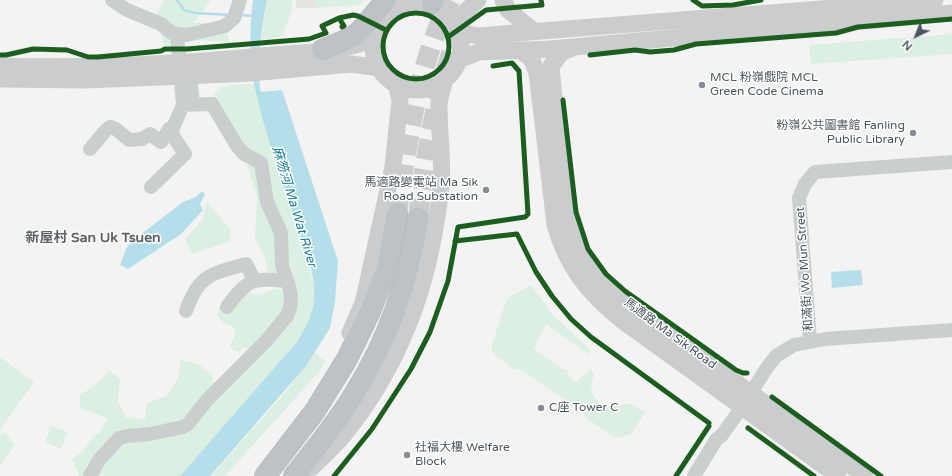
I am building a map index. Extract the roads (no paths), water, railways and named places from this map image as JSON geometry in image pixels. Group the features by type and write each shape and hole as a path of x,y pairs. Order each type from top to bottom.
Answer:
{"highway":[{"path":"322,50 351,38 361,30 386,0"},
{"path":"264,476 315,411 347,359 370,314 387,268 398,214"},
{"path":"294,476 355,393 378,350 401,296 413,252 418,219"}],"main road":[{"path":"457,27 478,0"},
{"path":"503,0 508,10 534,31"},
{"path":"457,27 478,36 866,4 935,0"},
{"path":"264,476 343,349 362,303 393,167 400,100 396,84 380,68 374,53 374,38 384,18 395,8 417,2 432,2 445,12 457,27 461,46 458,60 453,72 440,83 418,89 396,84"},
{"path":"458,60 479,52 575,47 952,13"},
{"path":"0,79 84,80 185,70 361,44 374,38"},
{"name":"馬適路 Ma Sik Road","path":"575,47 562,52 551,66 565,207 571,233 580,254 593,273 615,295 743,397 838,476"},
{"name":"馬適路 Ma Sik Road","path":"519,50 531,58 534,64 540,92 555,224 562,246 577,276 591,293 615,315 865,476"},
{"path":"0,66 185,70 337,65 380,68"},
{"path":"303,476 347,432 367,403 393,359 408,329 419,300 429,262 441,186 438,108 440,83"}],"street":[{"path":"112,0 127,10 161,24 182,35 225,26 234,18 240,0"},
{"path":"150,187 184,154 173,136 172,130 188,105 182,35"},
{"path":"90,476 99,460 119,438 150,434 183,427 188,424 208,399 279,326 290,308 290,297 287,281 282,266 281,233 267,202 261,163 244,154 237,146 212,104 188,105"},
{"path":"90,149 110,127 116,129 129,140 142,139 150,134 161,142 168,129 172,130"},
{"name":"和滿街 Wo Mun Street","path":"810,338 799,198 805,184 815,172 952,162"},
{"path":"186,311 196,286 202,281 221,271 246,264 254,280"},
{"path":"227,306 242,289 254,280 260,278 287,281"},
{"path":"694,476 716,440 722,435 769,353 791,340 952,326"},
{"path":"810,338 952,330"}],"water":[{"name":"麻笏河 Ma Wat River","path":"253,0 267,0 261,34 259,58 259,82 261,92 282,90 338,261 335,302 330,328 306,366 210,476 180,476 296,343 309,320 314,302 313,277 270,145 254,85 250,48"},
{"path":"202,191 205,194 200,204 203,210 181,234 128,269 120,265 126,249 131,242 183,202 196,197"},
{"path":"861,270 863,285 832,288 831,272"}],"waterway":[{"path":"177,0 184,10 195,13 231,15"},
{"path":"240,15 254,16"}],"tunnel":[{"path":"397,214 415,105 430,51 450,0"},
{"path":"418,219 434,116 448,65 465,15"}],"place":[{"name":"MCL 粉嶺戲院 MCL Green Code Cinema","path":"702,85"},
{"name":"粉嶺公共圖書館 Fanling Public Library","path":"913,133"},
{"name":"馬適路變電站 Ma Sik Road Substation","path":"486,190"},
{"name":"C座 Tower C","path":"541,408"},
{"name":"社福大樓 Welfare Block","path":"407,455"}],"district":[{"name":"新屋村 San Uk Tsuen","path":"93,238"}]}
